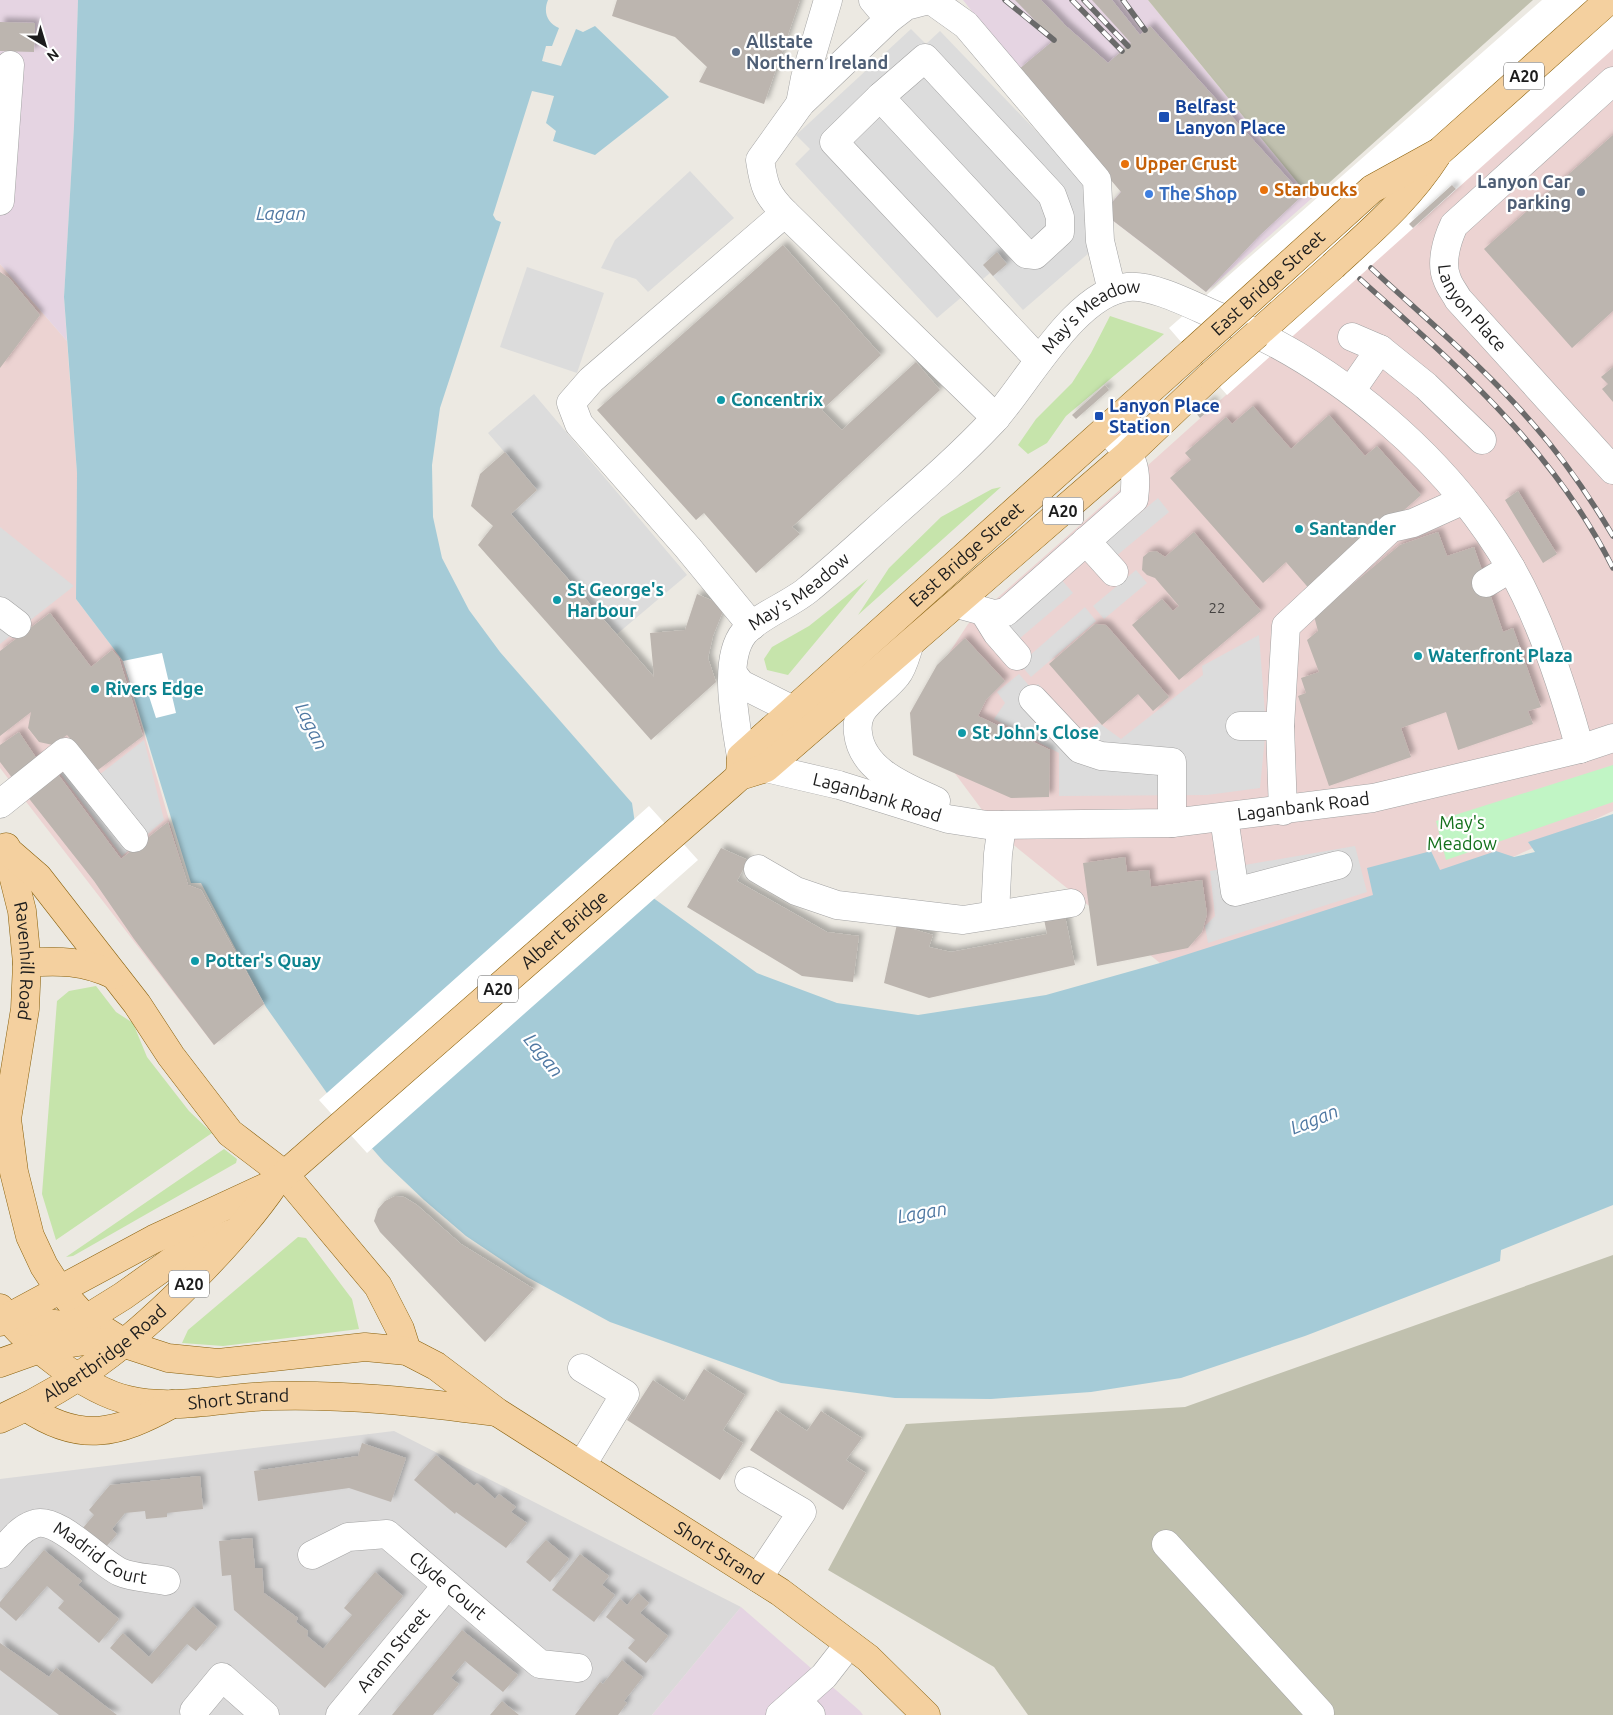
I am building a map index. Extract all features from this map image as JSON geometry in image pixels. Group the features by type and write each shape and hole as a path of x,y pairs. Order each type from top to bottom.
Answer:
{"main road":[{"name":"East Bridge Street","path":"675,833 793,710 1372,189 1439,152 1609,0"},
{"name":"East Bridge Street","path":"740,766 766,768 909,646 1128,454 1210,376 1388,215 1419,183 1439,152"},
{"name":"Albert Bridge","path":"342,1126 675,833"},
{"name":"Ravenhill Road","path":"4,843 22,911 27,963 25,1009 3,1125 14,1172 30,1236 44,1266 58,1289 86,1319 125,1344"},
{"path":"4,843 38,877 137,1004 171,1056 230,1133 280,1179 378,1286 400,1329 406,1351"},
{"path":"27,963 55,960 74,962 100,968 114,975"},
{"name":"Albertbridge Road","path":"0,1419 26,1407 79,1377 125,1344 172,1302 240,1231 280,1179 342,1126"},
{"name":"Albertbridge Road","path":"2,1316 183,1224 280,1179"},
{"path":"2,1316 70,1326 86,1319 123,1296 186,1251 240,1231"},
{"name":"Short Strand","path":"2,1316 38,1349 79,1377 128,1400 172,1404 271,1396 340,1397 416,1402 497,1412"},
{"path":"0,1363 38,1349 85,1341 125,1344"},
{"name":"Short Strand","path":"125,1344 168,1358 218,1363 365,1347 406,1351 436,1366 497,1412 582,1464 758,1578 868,1658 926,1715"},
{"path":"26,1407 51,1423 82,1432 142,1421 172,1404"}],"street":[{"path":"800,104 805,78 828,0"},
{"path":"996,418 784,213 770,198 763,179 760,160 800,104 881,9 906,6 930,0 966,25 1096,180 1100,241 1112,291"},
{"path":"880,97 1026,254 1035,255 1060,232 1060,217 1052,195 925,58 880,97 834,142 938,254 950,279 1039,359"},
{"path":"0,200 10,65"},
{"name":"Lanyon Place","path":"1613,81 1454,225 1447,240 1446,277 1458,300 1613,470"},
{"path":"752,626 688,548 579,424 571,403 591,380 784,213"},
{"name":"May's Meadow","path":"740,766 733,706 734,675 732,657 744,632 787,606 808,590 955,460 996,418 1039,359 1078,316 1097,299 1112,291 1129,286 1145,288 1236,324 1285,348 1351,392 1431,462 1464,500 1511,568 1539,630 1580,749"},
{"path":"1352,337 1380,349 1426,386 1482,440"},
{"path":"1351,392 1380,349"},
{"path":"957,604 994,614 1006,612 1134,500 1136,472 1128,454 1106,428"},
{"path":"1283,811 1280,726 1286,626 1391,528 1413,523 1464,500"},
{"path":"1086,541 1114,572"},
{"path":"1486,584 1511,568"},
{"path":"984,612 997,633 1017,656"},
{"name":"Laganbank Road","path":"909,646 898,674 872,699 861,713 857,726 859,744 867,758 878,769 900,784 994,825"},
{"path":"734,675 742,684 793,710"},
{"path":"1033,699 1080,749 1101,756 1172,762 1172,823"},
{"path":"1240,726 1280,726"},
{"name":"Laganbank Road","path":"766,768 839,785 948,819 994,825 1172,823 1283,811 1373,798 1580,749 1613,738"},
{"path":"0,804 66,752 134,838"},
{"path":"1224,818 1235,892 1338,864"},
{"path":"994,825 997,880 995,914"},
{"path":"758,869 796,891 837,905 963,920 1071,903"},
{"path":"582,1368 625,1394 582,1464"},
{"path":"749,1481 802,1512 758,1578"},
{"name":"Madrid Court","path":"0,1554 20,1532 36,1522 52,1525 121,1573 166,1581"},
{"name":"Clyde Court","path":"312,1555 348,1536 388,1534 540,1664 578,1668"},
{"path":"1166,1544 1320,1713 1318,1715"},
{"name":"Arann Street","path":"340,1715 447,1585"},
{"path":"796,1710 849,1644"},
{"path":"194,1711 222,1677 265,1715"}],"shaded area":[{"path":"0,0 78,0 74,126 64,297 67,341 0,264"},
{"name":"Belfast Lanyon Place","path":"963,0 1148,0 1311,199 1206,292 1103,213 1121,191 1051,111"},
{"path":"1148,0 1533,0 1311,199"},
{"path":"911,29 926,44 940,31 1089,186 1090,252 1023,310 990,273 937,318 795,164 810,149 796,135"},
{"path":"1613,47 1613,811 1513,857 1160,963 1000,834 910,713 968,624 1156,458"},
{"path":"690,171 734,218 648,292 636,279 601,268 615,240"},
{"path":"0,264 67,341 77,473 76,599 123,661 188,885 201,890 264,1004 214,1045 0,768"},
{"path":"527,267 604,293 577,373 500,347"},
{"path":"534,394 687,575 617,634 511,514 537,490 488,433"},
{"path":"1158,498 1169,512 1115,557 1103,544"},
{"path":"0,527 74,586 0,644"},
{"path":"1136,570 1147,583 1104,619 1093,606"},
{"path":"1061,579 1073,593 1019,639 1007,626"},
{"path":"1085,607 1096,621 1031,677 1020,664"},
{"path":"1259,635 1266,727 1260,788 1207,795 1059,796 1059,753 994,719 1005,703 997,692 1019,674 1032,689 1038,684 1082,734 1099,723 1121,739 1203,675 1202,666"},
{"name":"Rivers Edge","path":"144,740 164,820 122,856 60,773 99,775"},
{"path":"1355,846 1367,892 1208,943 1205,926 1215,916 1210,871"},
{"path":"1613,1255 1613,1715 1028,1715 994,1667 828,1570 906,1424 1185,1407"},
{"path":"394,1431 741,1607 652,1715 0,1715 0,1479"},
{"path":"741,1607 860,1711 863,1715 652,1715"}],"green space":[{"path":"1110,316 1164,334 1066,416 1047,443 1028,454 1018,445 1036,419 1072,383 1091,353"},
{"path":"1001,487 858,615 889,568 941,517 992,489"},
{"path":"868,579 788,675 767,670 764,659 772,647 809,626"},
{"name":"May's Meadow","path":"1613,765 1613,802 1446,860 1436,821"},
{"path":"96,986 116,1012 133,1023 147,1057 189,1111 212,1133 56,1240 42,1194 57,1001 69,991"},
{"path":"224,1149 237,1159 236,1163 73,1256 66,1257"},
{"path":"298,1237 306,1238 352,1299 359,1329 223,1346 182,1343 188,1330"}],"water":[{"name":"Lagan","path":"78,0 548,0 547,17 559,28 552,46 546,46 542,61 561,66 576,29 583,32 595,26 669,97 595,155 553,141 556,131 546,123 554,96 532,91 493,215 496,220 501,222 440,408 432,465 433,517 442,558 469,610 500,652 632,803 645,892 757,973 837,1003 918,1015 1046,995 1160,963 1373,895 1367,868 1431,851 1440,870 1496,851 1514,857 1535,852 1528,842 1613,814 1613,1205 1501,1250 1500,1261 1305,1336 1181,1378 1091,1392 991,1399 895,1398 781,1383 610,1322 527,1277 466,1236 384,1162 341,1113 266,1007 201,883 191,883 123,661 76,599 77,473 64,297 74,126"}],"pier":[{"path":"1542,0 1611,0 1613,3 1613,49 1227,395 1169,328"},
{"path":"162,653 176,713 156,718 146,687 132,689 123,661"},
{"path":"649,806 698,860 367,1153 319,1100"}],"building":[{"name":"Allstate Northern Ireland","path":"617,0 800,0 764,104 699,82 707,67 675,37 612,16"},
{"name":"Belfast Lanyon Place","path":"1015,0 1041,0 1066,26 1108,63 1131,43 1092,0 1112,0 1140,35 1150,26 1303,195 1258,237 1206,292 1103,213 1121,192 1018,70 1054,40"},
{"path":"0,22 35,23 34,52 0,51"},
{"name":"Lanyon Car parking","path":"1613,135 1613,311 1572,348 1484,249"},
{"path":"1452,185 1456,189 1413,228 1409,224"},
{"name":"Concentrix","path":"783,245 881,355 822,410 842,430 916,362 940,390 792,527 800,534 756,573 704,513 696,520 597,410"},
{"path":"997,252 1007,264 993,276 983,265"},
{"path":"0,272 9,278 40,315 0,368"},
{"path":"1613,367 1613,402 1602,389 1608,384 1601,377"},
{"path":"1105,385 1109,390 1076,419 1072,415"},
{"path":"1211,400 1215,405 1200,418 1196,413"},
{"name":"Santander","path":"1253,406 1291,449 1329,415 1365,456 1377,446 1421,495 1312,592 1286,562 1263,583 1170,478 1191,460 1185,453 1226,417 1232,424"},
{"name":"St George's Harbour","path":"505,452 537,490 511,514 654,677 650,633 685,630 697,594 725,606 713,636 708,658 716,682 651,740 478,545 493,526 471,506 480,474"},
{"path":"1518,491 1557,554 1543,563 1505,500"},
{"path":"1194,532 1261,611 1179,680 1132,625 1162,599 1173,611 1179,606 1155,578 1147,575 1142,570 1143,557 1149,552 1156,551 1165,557"},
{"name":"Waterfront Plaza","path":"1438,532 1447,556 1474,547 1503,632 1513,628 1541,707 1528,711 1533,724 1458,750 1446,712 1401,728 1411,757 1329,786 1298,696 1306,693 1301,678 1319,672 1307,640 1318,631 1314,616 1400,545"},
{"path":"50,613 91,667 112,650 119,658 143,736 98,770 67,735 53,745 39,742 28,728 31,712 0,736 0,651"},
{"path":"1095,624 1106,625 1169,697 1153,711 1138,694 1102,725 1049,664"},
{"name":"St John's Close","path":"965,638 1005,681 986,700 978,716 1050,750 1049,797 1011,798 913,755 910,713 937,665"},
{"path":"19,732 39,762 13,779 0,762 0,745"},
{"path":"57,773 121,859 168,822 188,885 201,890 264,1004 214,1045 134,939 94,881 27,796"},
{"path":"721,848 748,860 737,881 827,932 859,936 853,982 802,976 687,907"},
{"path":"1125,857 1127,872 1149,870 1151,887 1202,880 1207,914 1202,932 1188,948 1097,966 1083,863"},
{"path":"1064,911 1075,965 929,998 884,983 897,924 933,935 929,947 951,952 1047,934 1043,914"},
{"path":"395,1196 404,1197 417,1205 461,1244 534,1289 485,1342 380,1232 374,1221 378,1209 385,1201"},
{"path":"704,1369 745,1395 723,1430 743,1443 720,1480 627,1420 653,1380 684,1401"},
{"path":"776,1410 807,1431 821,1411 862,1438 846,1460 866,1473 843,1510 750,1450"},
{"path":"362,1443 406,1458 391,1502 349,1488 258,1501 254,1471 358,1456"},
{"path":"436,1455 474,1486 477,1483 495,1499 499,1494 516,1507 511,1512 527,1523 506,1548 456,1512 455,1514 414,1480"},
{"path":"200,1476 203,1509 167,1513 167,1517 146,1519 145,1511 125,1513 112,1529 117,1534 105,1548 82,1529 94,1515 89,1510 110,1485"},
{"path":"252,1538 255,1568 262,1568 264,1593 298,1618 296,1622 308,1631 307,1636 323,1649 352,1615 344,1608 375,1572 403,1596 325,1688 234,1610 231,1575 222,1576 219,1541"},
{"path":"546,1540 569,1559 550,1582 526,1562"},
{"path":"44,1550 82,1581 78,1585 119,1619 99,1643 58,1608 64,1601 47,1586 16,1621 0,1607 0,1602"},
{"path":"580,1554 609,1576 602,1585 615,1595 594,1622 552,1590"},
{"path":"638,1593 649,1603 640,1613 668,1636 646,1663 628,1648 635,1640 606,1617 620,1599 627,1605"},
{"path":"193,1606 217,1627 196,1651 187,1644 152,1684 110,1648 123,1633 149,1657"},
{"path":"462,1630 518,1675 503,1692 465,1661 451,1678 459,1684 433,1715 392,1715"},
{"path":"0,1643 49,1677 56,1668 117,1715 59,1715 0,1670"},
{"path":"622,1660 643,1677 624,1701 627,1703 618,1715 575,1715 600,1682 603,1684"},
{"path":"502,1701 519,1715 490,1715"}],"railway":[{"path":"1005,0 1054,40"},
{"path":"1072,0 1122,51"},
{"path":"1084,0 1128,46"},
{"path":"1123,0 1145,30"},
{"path":"1371,268 1454,344 1514,403 1566,464 1613,536"},
{"path":"1360,279 1467,378 1532,447 1562,484 1589,524 1613,568"}],"place":[{"name":"Allstate Northern Ireland","path":"736,52"},
{"name":"Belfast Lanyon Place","path":"1164,117"},
{"name":"Upper Crust","path":"1125,164"},
{"name":"Starbucks","path":"1264,190"},
{"name":"Lanyon Car parking","path":"1581,192"},
{"name":"The Shop","path":"1149,194"},
{"name":"Concentrix","path":"721,400"},
{"name":"Lanyon Place Station","path":"1099,416"},
{"name":"Santander","path":"1299,529"},
{"name":"St George's Harbour","path":"557,600"},
{"name":"Waterfront Plaza","path":"1418,656"},
{"name":"Rivers Edge","path":"95,689"},
{"name":"St John's Close","path":"962,733"},
{"name":"Potter's Quay","path":"195,961"}]}
